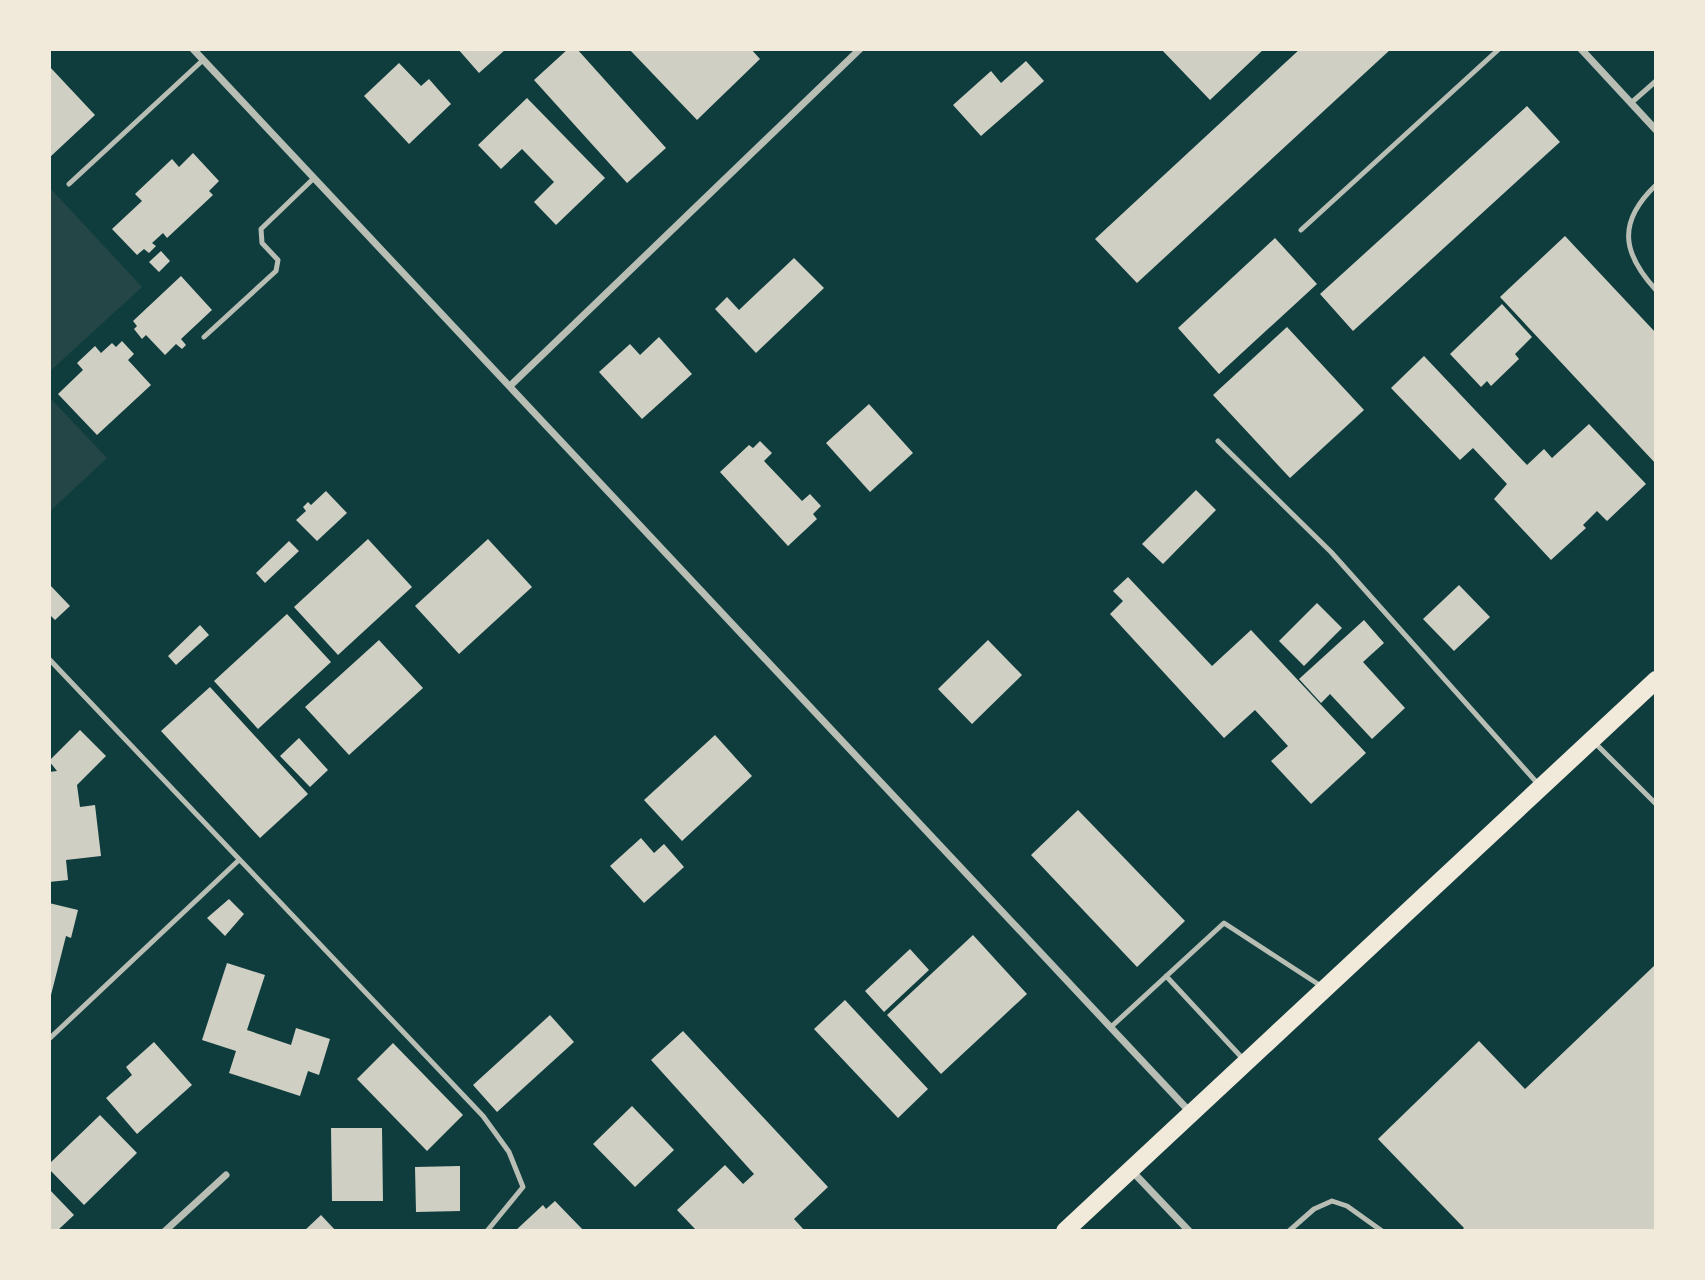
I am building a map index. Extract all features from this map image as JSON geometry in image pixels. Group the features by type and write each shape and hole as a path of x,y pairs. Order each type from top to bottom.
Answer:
{"main road":[{"path":"1065,1231 1656,680"}],"street":[{"path":"193,49 1190,1113"},
{"path":"510,386 860,49"},
{"path":"1581,49 1656,130"},
{"path":"1131,1170 1189,1231"},
{"path":"165,1231 226,1175"}],"lane":[{"path":"1301,230 1499,49"},
{"path":"69,184 203,60"},
{"path":"1631,103 1656,81"},
{"path":"204,337 276,271 278,260 262,243 261,229 314,178"},
{"path":"1656,185 1632,216 1627,239 1630,257 1656,290"},
{"path":"1218,440 1331,552 1541,787"},
{"path":"49,659 483,1116 509,1152 523,1187 487,1231"},
{"path":"1592,740 1656,804"},
{"path":"49,1039 239,860"},
{"path":"1111,1027 1224,923 1324,988"},
{"path":"1166,976 1245,1061"},
{"path":"1289,1231 1314,1209 1332,1201 1347,1206 1382,1231"}],"shaded area":[{"path":"49,187 142,287 49,372"},
{"path":"49,397 107,458 49,512"}],"building":[{"path":"458,49 506,49 479,73"},
{"path":"568,49 577,49 666,148 627,183 534,80"},
{"path":"629,49 751,49 760,59 697,120"},
{"path":"1161,49 1264,49 1210,100"},
{"path":"1300,49 1391,49 1137,283 1095,239"},
{"path":"1026,61 1044,81 981,136 953,105 991,71 1001,83"},
{"path":"399,63 421,86 429,79 451,104 409,144 364,96"},
{"path":"49,66 95,115 49,158"},
{"path":"527,98 605,178 556,225 534,202 554,182 522,149 501,169 478,145"},
{"path":"1527,106 1560,142 1353,331 1320,294"},
{"path":"193,153 219,181 209,191 213,195 167,238 163,233 152,243 156,246 149,253 144,249 137,255 112,229 142,201 135,194 172,159 179,167"},
{"path":"1565,236 1656,333 1656,464 1500,297"},
{"path":"1275,238 1317,284 1219,374 1178,328"},
{"path":"161,251 170,261 159,272 149,262"},
{"path":"794,258 824,288 756,353 715,309 727,297 739,310"},
{"path":"181,276 212,310 181,339 186,345 182,349 176,344 165,355 146,335 142,339 134,329 137,326 133,321"},
{"path":"1502,304 1532,337 1515,354 1519,359 1491,386 1487,381 1481,387 1450,354"},
{"path":"1287,327 1364,410 1290,478 1213,395"},
{"path":"659,337 692,374 642,419 599,372 630,344 640,355"},
{"path":"122,341 134,354 128,360 151,385 97,435 58,394 83,370 77,363 95,346 101,353 112,343 116,347"},
{"path":"1424,356 1527,465 1544,449 1552,458 1589,424 1646,484 1607,521 1597,511 1583,525 1586,528 1551,560 1494,499 1507,484 1473,448 1460,460 1391,388"},
{"path":"869,404 913,453 870,492 826,443"},
{"path":"760,441 772,453 764,461 802,501 810,494 821,506 813,514 817,519 788,546 720,472 749,445 753,448"},
{"path":"1196,490 1216,510 1163,564 1142,544"},
{"path":"326,491 347,513 317,541 296,520 306,511 303,507 308,502 311,505"},
{"path":"368,539 412,587 338,655 294,607"},
{"path":"488,539 532,587 459,654 415,606"},
{"path":"289,541 299,551 265,583 256,573"},
{"path":"1128,577 1212,666 1251,630 1366,753 1311,804 1271,761 1288,746 1255,710 1224,738 1110,614 1123,601 1113,591"},
{"path":"49,584 70,606 55,620 49,614"},
{"path":"1459,585 1490,617 1454,651 1423,619"},
{"path":"1317,603 1342,628 1304,666 1279,641"},
{"path":"287,614 331,662 258,729 214,681"},
{"path":"1364,620 1384,643 1363,662 1405,708 1372,739 1330,694 1321,703 1299,679"},
{"path":"200,625 209,635 176,665 168,656"},
{"path":"379,640 423,688 349,755 305,707"},
{"path":"988,640 1022,675 972,724 938,689"},
{"path":"210,687 308,794 260,838 161,731"},
{"path":"80,730 106,756 77,785 80,807 95,805 101,856 66,860 68,880 49,882 49,772 57,771 49,761"},
{"path":"715,735 752,776 682,841 644,800"},
{"path":"299,738 328,770 310,787 280,756"},
{"path":"1078,810 1185,921 1137,967 1031,855"},
{"path":"641,838 654,853 664,844 684,867 644,903 610,866"},
{"path":"229,899 244,914 225,936 207,918"},
{"path":"49,903 78,910 71,938 66,936 51,995"},
{"path":"973,935 1027,994 941,1074 887,1015"},
{"path":"910,949 929,970 884,1012 865,991"},
{"path":"227,963 265,975 247,1030 291,1045 296,1028 330,1039 319,1075 308,1071 300,1096 229,1073 236,1051 202,1040"},
{"path":"1656,964 1656,1231 1461,1231 1464,1228 1378,1139 1479,1041 1525,1089"},
{"path":"845,1000 928,1089 898,1118 814,1029"},
{"path":"550,1015 574,1042 497,1112 473,1085"},
{"path":"683,1031 828,1187 794,1219 805,1231 692,1231 695,1229 677,1210 725,1165 743,1184 754,1174 651,1060"},
{"path":"154,1042 192,1085 137,1134 106,1098 132,1075 126,1067"},
{"path":"393,1043 463,1115 427,1151 357,1079"},
{"path":"632,1106 674,1150 635,1187 593,1144"},
{"path":"100,1115 137,1153 84,1205 49,1169 49,1164"},
{"path":"331,1128 382,1128 383,1201 332,1201"},
{"path":"460,1166 460,1211 416,1212 415,1167"},
{"path":"49,1189 74,1215 57,1231 49,1231"},
{"path":"555,1201 584,1231 515,1231 543,1205 546,1209"},
{"path":"321,1215 336,1231 304,1231"}]}
